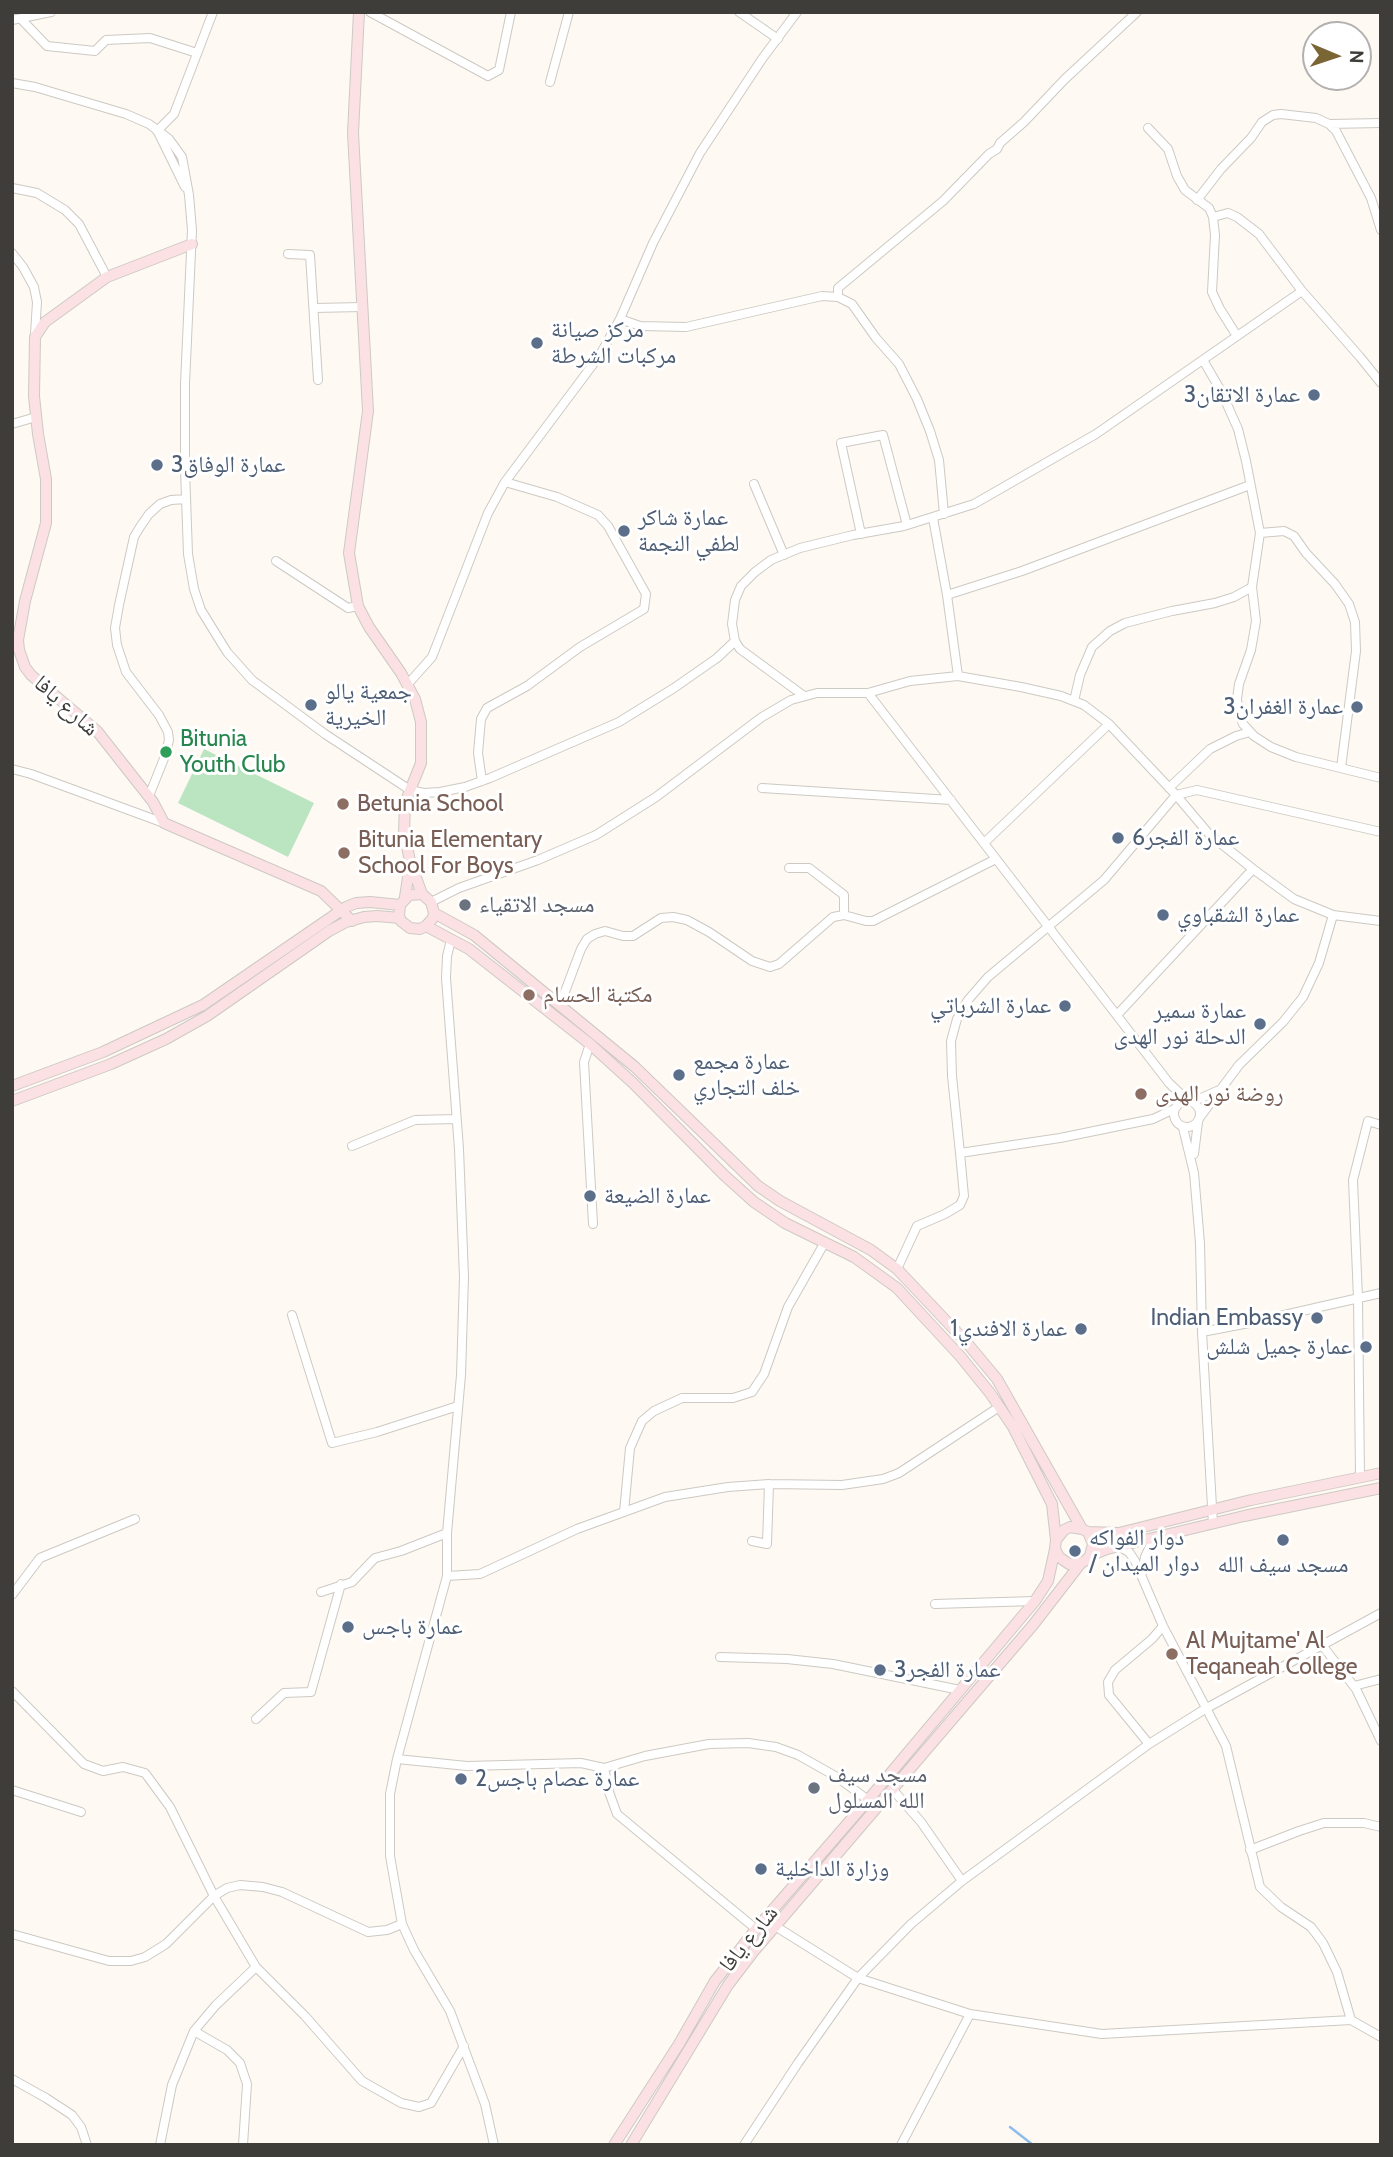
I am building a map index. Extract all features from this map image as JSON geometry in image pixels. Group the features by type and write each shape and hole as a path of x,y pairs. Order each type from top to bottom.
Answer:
{"main road":[{"path":"359,12 353,133 368,411 349,553 358,606 415,699 421,722 421,764 405,803 404,817 404,833 410,861 433,918 420,929 410,928 400,918 410,861"},
{"path":"35,337 45,322 107,277 192,244"},
{"name":"شارع يافا","path":"35,337 34,396 46,479 46,523 25,601 18,640 19,650 31,675 97,731 149,796 164,823"},
{"path":"164,823 321,891 352,921"},
{"path":"12,1086 103,1052 203,1005 342,909 356,903 402,901 414,894 474,935 635,1067 758,1186 872,1250 897,1269 997,1379 1093,1544 1085,1560"},
{"path":"12,1101 111,1064 176,1033 229,1002 329,931 352,921 377,916 400,918"},
{"path":"425,926 469,949 590,1044 754,1202 785,1223 854,1257 897,1288 960,1356 1013,1427 1052,1504 1056,1544 1059,1557 1063,1561 1075,1564 1117,1546 1381,1488"},
{"path":"1056,1544 1064,1530 1070,1527 1119,1533 1381,1473"},
{"name":"شارع يافا","path":"614,2145 680,2044 715,1981 756,1929 1035,1601 1048,1581 1056,1544"},
{"name":"شارع يافا","path":"631,2145 728,1985 1085,1560"}],"street":[{"path":"17,20 51,12"},
{"path":"158,131 174,114 213,12"},
{"path":"370,12 488,76 499,69 511,12"},
{"path":"550,82 569,12"},
{"path":"739,12 778,39"},
{"path":"407,685 432,657 488,513 505,482 600,355 620,319 653,243 700,153 762,59 797,12"},
{"path":"838,297 838,288 943,201 997,149 1000,142 1137,12"},
{"path":"17,20 47,46 94,51 106,40 150,38 197,53"},
{"path":"12,82 103,106 137,119 158,131 189,195 192,244 185,384 188,554 201,610 227,652 252,680 410,790 440,792 482,781 619,722 717,658 735,641"},
{"path":"1197,200 1262,122 1273,115 1281,114 1316,118 1336,131 1371,198 1381,230"},
{"path":"1329,124 1381,123"},
{"path":"1148,128 1168,149 1185,190 1209,208 1213,217 1215,235 1212,292 1237,336"},
{"path":"12,188 37,193 65,210 79,224 107,277"},
{"path":"1213,217 1228,213 1259,234 1302,291 1381,383"},
{"path":"12,253 34,288 37,302 35,337"},
{"path":"288,254 310,255 318,380"},
{"path":"804,696 740,649 733,633 732,612 741,586 771,560 800,548 907,526 974,504 1096,435 1302,291"},
{"path":"620,319 640,326 686,327 822,296 838,297 852,304 898,364 917,399 939,460 944,514"},
{"path":"314,308 362,307"},
{"path":"1203,360 1238,429 1260,533 1252,587 1256,621 1237,699 1243,724 1271,747 1296,757 1381,778"},
{"path":"12,424 36,417"},
{"path":"860,534 841,443 883,435 907,526"},
{"path":"482,781 478,753 481,719 487,708 527,686 580,648 644,609 646,593 608,526 598,514 557,497 505,482"},
{"path":"754,484 783,555"},
{"path":"947,595 1022,571 1250,485"},
{"path":"149,796 165,756 168,732 159,715 126,672 117,645 115,628 134,537 149,514 160,504 186,499"},
{"path":"933,517 958,676"},
{"path":"1260,533 1284,531 1294,536 1349,604 1354,622 1356,651 1341,768"},
{"path":"276,561 348,608 358,606"},
{"path":"1074,701 1080,675 1092,647 1110,631 1137,620 1215,603 1252,587"},
{"path":"429,903 459,888 538,860 596,835 656,797 762,717 791,700 840,692 868,693 910,681 958,676 1021,687 1074,701 1091,710 1109,724 1209,834 1253,869 1294,898 1334,915 1381,921"},
{"path":"868,693 1169,1083 1174,1092 1174,1118 1181,1127 1193,1167"},
{"path":"984,843 1109,724"},
{"path":"1169,788 1210,750 1250,732"},
{"path":"12,769 164,823"},
{"path":"762,788 951,800"},
{"path":"897,1269 918,1226 960,1205 964,1196 951,1076 951,1041 957,1019 968,1000 988,978 1104,880 1176,795 1197,790 1381,832"},
{"path":"560,1005 581,949 587,939 595,934 605,931 633,936 661,918 673,916 709,932 752,961 770,967 779,964 833,918 844,915 873,921 996,859"},
{"path":"789,868 809,868 845,895 844,915"},
{"path":"1117,1015 1253,869"},
{"path":"1153,1119 1181,1127 1192,1127 1239,1065 1283,1022 1303,997 1319,963 1334,915"},
{"path":"451,940 446,978 464,1277 461,1375 447,1533 447,1576 397,1759 390,1794 390,1856 401,1924 450,2011 485,2104 494,2145"},
{"path":"590,1044 584,1062 593,1224"},
{"path":"1169,1083 1199,1108 1193,1167 1200,1243 1202,1332 1213,1524"},
{"path":"960,1153 1060,1138 1153,1119 1184,1101 1190,1102 1220,1090"},
{"path":"352,1146 415,1120 456,1119"},
{"path":"1360,1477 1358,1298 1353,1180 1368,1121 1381,1125"},
{"path":"624,1512 631,1448 642,1421 654,1411 682,1398 733,1398 752,1392 764,1374 788,1307 825,1242"},
{"path":"1202,1332 1381,1293"},
{"path":"292,1315 332,1443 377,1432 458,1406"},
{"path":"447,1576 480,1574 577,1529 666,1497 728,1487 769,1484 842,1485 883,1479 899,1473 999,1407"},
{"path":"752,1541 766,1544 769,1484"},
{"path":"12,1595 40,1558 135,1519"},
{"path":"321,1592 352,1582 375,1558 447,1533"},
{"path":"1142,1573 1145,1557 1154,1538"},
{"path":"1117,1546 1129,1552 1142,1573 1163,1626 1226,1746 1260,1886 1281,1907 1311,1927 1323,1943 1337,1972 1351,2020"},
{"path":"256,1719 284,1693 311,1692 341,1584"},
{"path":"935,1604 1035,1601"},
{"path":"744,2145 858,1978 911,1924 962,1881 1149,1744 1205,1709 1381,1613"},
{"path":"1149,1744 1109,1695 1108,1682 1115,1670 1152,1639 1163,1626"},
{"path":"1322,1645 1354,1686 1381,1741"},
{"path":"720,1657 788,1659 833,1664 960,1690"},
{"path":"1354,1686 1381,1679"},
{"path":"12,1691 84,1764 103,1771 123,1767 145,1773 170,1807 214,1896 256,1966 305,2016 362,2081 401,2103 419,2107 430,2103 464,2046"},
{"path":"397,1759 467,1766 581,1763 604,1768 645,1756 709,1744 748,1743 776,1747 798,1755 838,1777 868,1800"},
{"path":"604,1768 617,1814 756,1929"},
{"path":"12,1790 81,1812"},
{"path":"893,1790 921,1822 962,1881"},
{"path":"1250,1850 1324,1823 1364,1823 1381,1827"},
{"path":"12,1934 109,1961 131,1961 145,1957 166,1944 214,1896 240,1885 282,1892 368,1932 387,1930 401,1924"},
{"path":"775,1926 858,1978 970,2014 1102,2034 1351,2020 1381,2036"},
{"path":"160,2145 172,2085 194,2031 256,1966"},
{"path":"901,2145 970,2014"},
{"path":"194,2031 227,2050 240,2063 247,2084 243,2145"},
{"path":"12,2079 72,2115 81,2127 87,2145"}],"green space":[{"path":"204,749 314,803 288,857 178,803"}],"waterway":[{"path":"1010,2127 1033,2145"}],"place":[{"name":"مركز صيانة مركبات الشرطة","path":"537,343"},
{"name":"عمارة الاتقان3","path":"1314,395"},
{"name":"عمارة الوفاق3","path":"157,465"},
{"name":"عمارة شاكر لطفي النجمة","path":"624,531"},
{"name":"جمعية يالو الخيرية","path":"311,705"},
{"name":"عمارة الغفران3","path":"1357,707"},
{"name":"Bitunia Youth Club","path":"166,752"},
{"name":"Betunia School","path":"343,804"},
{"name":"عمارة الفجر6","path":"1118,838"},
{"name":"Bitunia Elementary School For Boys","path":"344,853"},
{"name":"مسجد الاتقياء","path":"465,905"},
{"name":"عمارة الشقباوي","path":"1163,915"},
{"name":"مكتبة الحسام","path":"529,995"},
{"name":"عمارة الشرباتي","path":"1065,1006"},
{"name":"عمارة سمير الدحلة نور الهدى","path":"1260,1024"},
{"name":"عمارة مجمع خلف التجاري","path":"679,1075"},
{"name":"روضة نور الهدى","path":"1141,1094"},
{"name":"عمارة الضيعة","path":"590,1196"},
{"name":"Indian Embassy","path":"1317,1318"},
{"name":"عمارة الافندي1","path":"1081,1329"},
{"name":"عمارة جميل شلش","path":"1366,1347"},
{"name":"مسجد سيف الله","path":"1283,1540"},
{"name":"دوار الفواكه / دوار الميدان","path":"1075,1551"},
{"name":"عمارة باجس","path":"348,1627"},
{"name":"Al Mujtame' Al Teqaneah College","path":"1172,1654"},
{"name":"عمارة الفجر3","path":"880,1670"},
{"name":"عمارة عصام باجس2","path":"461,1779"},
{"name":"مسجد سيف الله المسلول","path":"814,1788"},
{"name":"وزارة الداخلية","path":"761,1869"}]}
